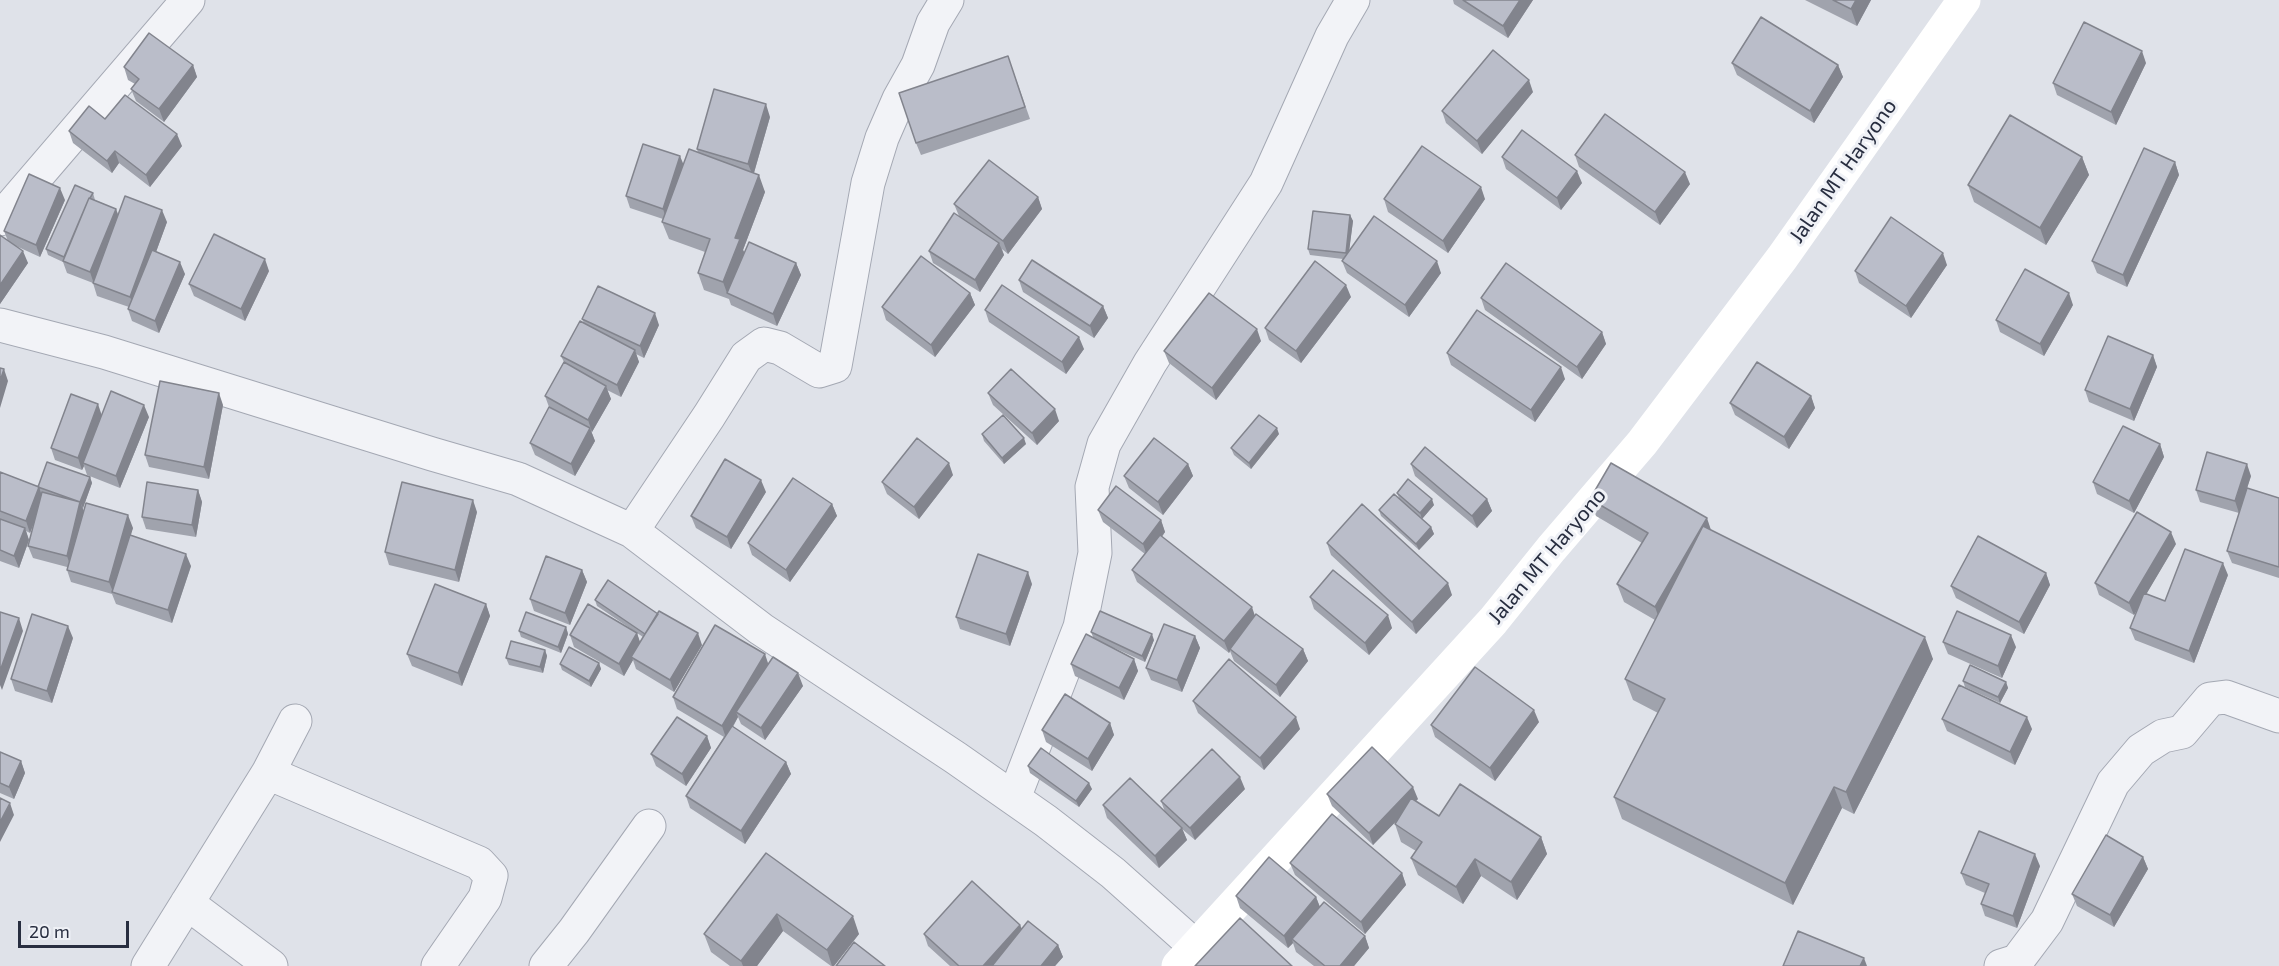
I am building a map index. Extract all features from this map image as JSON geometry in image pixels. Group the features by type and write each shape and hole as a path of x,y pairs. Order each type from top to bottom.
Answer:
{"main road":[{"name":"Jalan MT Haryono","path":"1187,956 1493,621 1642,443 1782,258 1964,0"}],"street":[{"path":"0,219 188,0"},
{"path":"632,531 746,357 764,344 780,348 819,371 835,366 868,183 891,118 918,65 933,23 947,0"},
{"path":"1014,798 1080,627 1095,554 1092,487 1104,444 1150,363 1266,183 1332,36 1353,0"},
{"path":"0,325 104,352 518,479 632,531 761,629 1014,798 1113,873 1187,956"},
{"path":"2001,966 2017,961 2047,921 2113,783 2141,750 2163,736 2182,732 2210,699 2226,697 2279,716"},
{"path":"147,966 268,773 295,721"},
{"path":"268,773 479,863 491,876 485,898 438,966"},
{"path":"546,966 650,826"},
{"path":"187,903 271,966"}],"building":[{"path":"1463,0 1520,0 1503,26"},
{"path":"1833,0 1856,0 1851,9"},
{"path":"1761,17 1838,65 1810,111 1732,63"},
{"path":"2084,22 2142,51 2111,112 2053,83"},
{"path":"149,33 193,65 159,109 131,89 139,79 124,67"},
{"path":"1493,50 1529,80 1477,141 1442,111"},
{"path":"1008,56 1025,107 916,143 899,93"},
{"path":"714,89 766,104 748,164 697,149"},
{"path":"125,95 177,134 146,175 115,151 107,161 69,131 89,106 105,119"},
{"path":"1605,114 1685,172 1655,212 1575,155"},
{"path":"2010,115 2082,157 2040,228 1968,185"},
{"path":"1522,130 1577,171 1557,198 1502,157"},
{"path":"643,144 680,156 663,209 626,196"},
{"path":"1422,146 1481,187 1443,241 1384,199"},
{"path":"2144,148 2175,162 2123,275 2092,261"},
{"path":"689,149 759,175 735,238 740,239 723,282 698,273 710,239 662,222"},
{"path":"989,160 1038,197 1003,241 954,204"},
{"path":"29,174 60,188 36,245 4,231"},
{"path":"75,185 93,193 64,257 46,249"},
{"path":"125,196 162,210 130,297 93,283"},
{"path":"89,198 116,209 90,272 63,261"},
{"path":"1313,211 1350,215 1346,253 1308,249"},
{"path":"954,213 999,243 975,280 929,251"},
{"path":"1374,216 1437,261 1405,305 1342,261"},
{"path":"1891,217 1943,253 1906,306 1855,271"},
{"path":"214,234 265,259 241,309 189,284"},
{"path":"0,235 23,251 0,285"},
{"path":"749,242 796,263 773,314 727,293"},
{"path":"152,250 180,262 155,321 128,309"},
{"path":"921,256 970,293 931,345 882,307"},
{"path":"1032,260 1103,306 1090,326 1019,280"},
{"path":"1315,261 1346,285 1296,351 1265,328"},
{"path":"1506,263 1602,332 1577,367 1481,298"},
{"path":"2025,269 2069,293 2040,344 1996,320"},
{"path":"1002,285 1079,337 1062,362 985,310"},
{"path":"598,286 655,313 640,346 582,319"},
{"path":"1209,293 1257,329 1212,388 1164,351"},
{"path":"1477,310 1561,367 1531,410 1447,353"},
{"path":"580,321 635,350 617,385 561,356"},
{"path":"2108,336 2153,355 2130,409 2085,390"},
{"path":"564,362 606,386 588,420 545,396"},
{"path":"1757,362 1811,396 1784,437 1730,403"},
{"path":"0,368 4,369 0,381"},
{"path":"1011,369 1055,409 1032,433 988,393"},
{"path":"160,381 219,393 204,467 145,455"},
{"path":"111,391 144,405 116,476 83,463"},
{"path":"71,394 98,404 78,458 51,448"},
{"path":"549,407 590,428 571,464 530,443"},
{"path":"1003,415 1024,438 1002,458 982,434"},
{"path":"1259,415 1277,428 1249,463 1231,448"},
{"path":"2123,426 2160,444 2129,501 2093,482"},
{"path":"917,438 949,463 914,507 882,482"},
{"path":"1154,438 1188,464 1158,502 1124,476"},
{"path":"1425,447 1487,499 1472,516 1411,464"},
{"path":"2207,452 2247,464 2235,501 2196,490"},
{"path":"725,459 761,480 727,537 691,516"},
{"path":"47,462 90,477 80,502 38,487"},
{"path":"1611,463 1707,518 1655,607 1617,584 1648,533 1590,499"},
{"path":"0,472 39,487 26,521 0,511"},
{"path":"793,478 832,504 786,570 748,543"},
{"path":"1408,479 1432,499 1420,513 1397,493"},
{"path":"147,482 198,490 192,525 142,517"},
{"path":"402,482 473,500 455,570 385,552"},
{"path":"1116,486 1161,520 1143,544 1098,510"},
{"path":"2247,488 2279,498 2279,567 2227,551"},
{"path":"42,492 80,502 67,556 28,546"},
{"path":"1394,494 1431,527 1416,544 1379,510"},
{"path":"86,503 128,515 109,582 67,570"},
{"path":"1362,504 1448,583 1412,622 1327,543"},
{"path":"2137,512 2171,532 2129,603 2095,583"},
{"path":"0,519 25,528 14,556 0,550"},
{"path":"1703,526 1925,637 1846,792 1834,787 1785,883 1614,797 1665,699 1625,679"},
{"path":"130,535 186,554 168,610 112,592"},
{"path":"1160,535 1252,607 1224,641 1132,570"},
{"path":"1978,536 2046,573 2019,622 1951,586"},
{"path":"2185,549 2223,563 2189,651 2130,628 2144,593 2165,601"},
{"path":"978,554 1028,572 1006,634 956,617"},
{"path":"546,556 582,570 565,613 530,599"},
{"path":"1333,570 1388,615 1365,643 1310,597"},
{"path":"608,580 658,614 645,634 595,600"},
{"path":"435,584 486,604 458,673 407,654"},
{"path":"588,604 637,633 619,664 570,635"},
{"path":"659,611 698,633 670,680 631,657"},
{"path":"1100,611 1152,634 1142,656 1091,632"},
{"path":"1957,611 2011,635 1998,666 1943,642"},
{"path":"0,612 19,618 0,671"},
{"path":"526,612 566,627 558,647 519,631"},
{"path":"32,614 68,626 47,691 11,679"},
{"path":"1256,614 1303,649 1276,685 1230,649"},
{"path":"1164,624 1195,636 1177,680 1146,668"},
{"path":"715,625 765,654 722,726 673,697"},
{"path":"1086,634 1134,659 1119,688 1071,664"},
{"path":"511,641 545,650 540,667 506,658"},
{"path":"569,647 599,663 589,681 560,664"},
{"path":"773,657 798,673 761,728 736,712"},
{"path":"1229,659 1296,717 1260,758 1193,701"},
{"path":"1970,665 2006,682 1998,697 1963,681"},
{"path":"1475,667 1534,710 1490,768 1431,725"},
{"path":"1959,685 2027,717 2010,752 1942,719"},
{"path":"1065,694 1110,723 1088,759 1042,730"},
{"path":"677,717 707,736 682,774 651,754"},
{"path":"732,726 786,762 741,831 686,796"},
{"path":"1372,747 1413,787 1369,833 1327,794"},
{"path":"1041,748 1089,783 1076,801 1028,766"},
{"path":"1212,749 1240,777 1190,828 1161,801"},
{"path":"0,752 21,761 9,787 0,783"},
{"path":"1130,778 1182,828 1155,856 1103,805"},
{"path":"1460,784 1541,837 1511,882 1475,859 1456,887 1411,858 1422,842 1395,824 1411,798 1439,816"},
{"path":"0,798 10,803 0,822"},
{"path":"1332,814 1402,873 1361,922 1290,863"},
{"path":"1979,831 2035,854 2013,916 1981,904 1989,884 1961,873"},
{"path":"2106,835 2143,857 2110,915 2072,894"},
{"path":"766,853 853,916 827,950 777,914 741,961 704,934"},
{"path":"1269,857 1316,897 1284,936 1236,896"},
{"path":"972,881 1020,925 983,966 959,966 924,934"},
{"path":"1324,902 1365,936 1340,966 1325,966 1292,939"},
{"path":"1240,918 1292,966 1195,966"},
{"path":"1028,921 1058,945 1041,966 992,966"},
{"path":"1798,931 1864,958 1860,966 1783,966"},
{"path":"854,942 885,966 836,966"}]}
